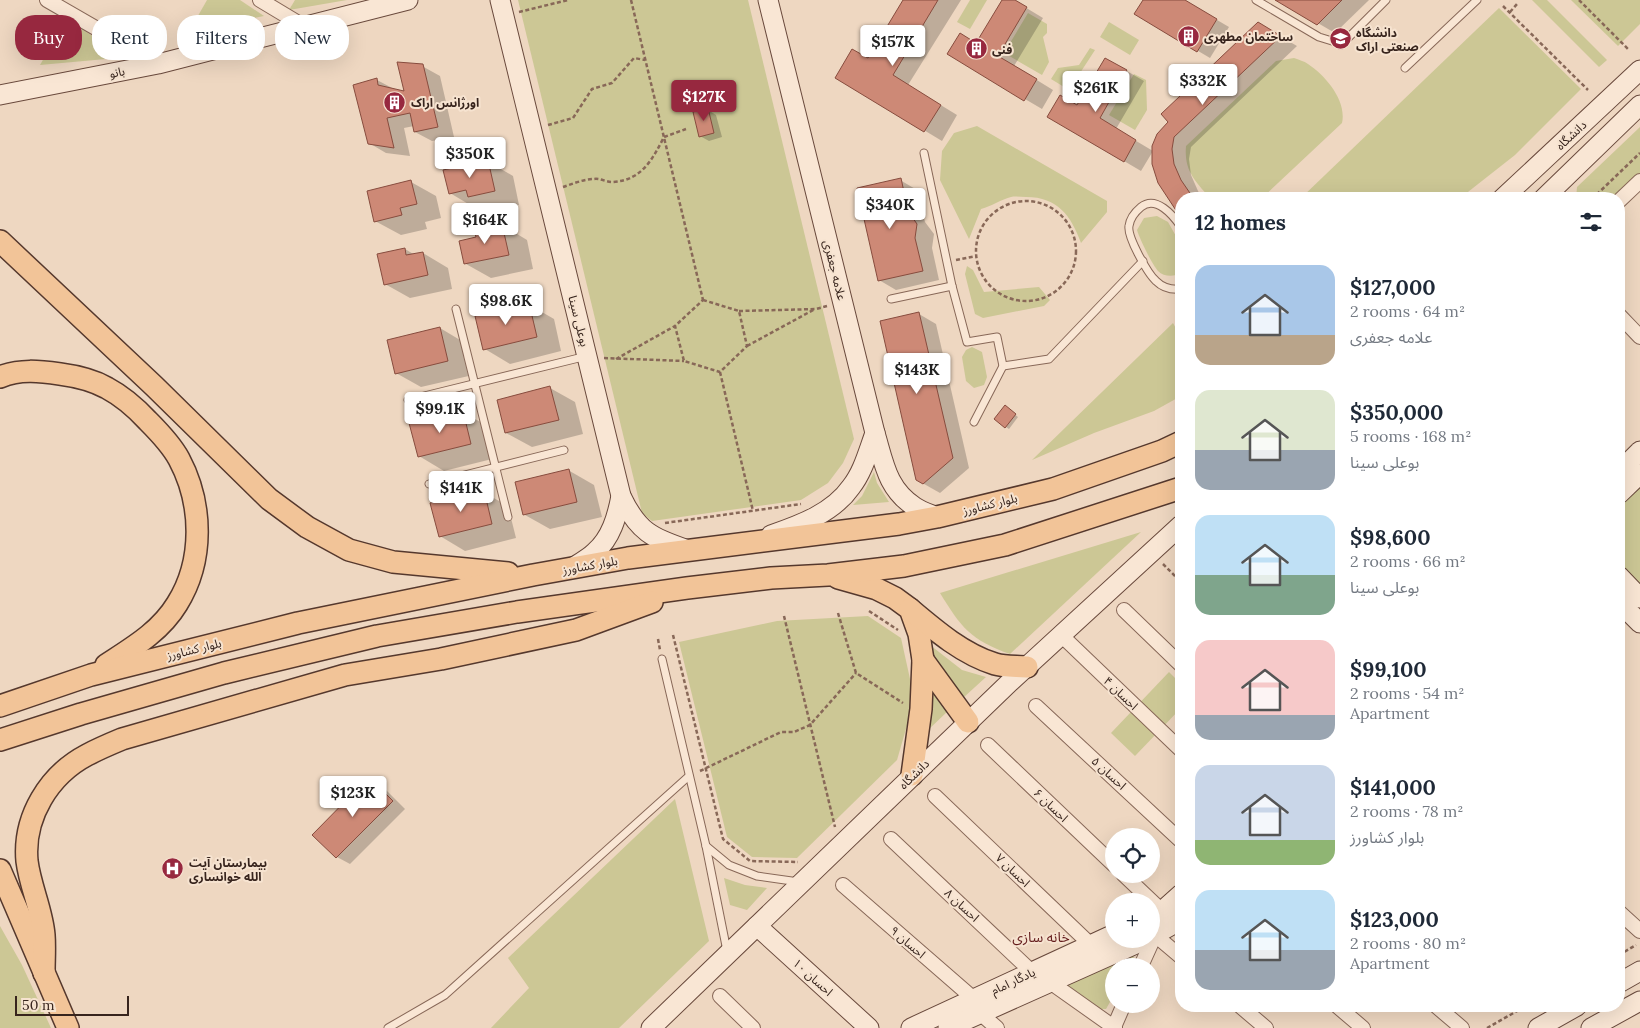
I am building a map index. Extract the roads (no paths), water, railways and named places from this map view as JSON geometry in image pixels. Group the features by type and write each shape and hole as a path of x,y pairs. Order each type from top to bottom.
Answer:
{"main road":[{"path":"0,241 154,386 269,499 307,527 349,550 393,562 533,575"},
{"path":"0,377 13,372 43,371 74,376 107,388 135,407 156,429 179,459 192,490 198,517 197,548 191,574 177,604 160,626 141,642 91,675"},
{"name":"بلوار کشاورز","path":"0,706 91,675 298,623 533,575 688,550 899,524 936,517 1053,489 1175,445"},
{"path":"0,740 81,714 224,673 377,636 517,612 687,588 904,566 1006,545 1175,490"},
{"path":"828,575 876,589 894,598 939,632 977,657 998,665 1026,667"},
{"path":"44,973 44,934 28,862 29,828 34,814 49,786 60,774 87,755 122,739 345,675 441,659 576,630 687,588"},
{"path":"910,609 919,634 923,660 921,709 912,775"},
{"path":"923,660 968,722"},
{"path":"0,870 68,1028"}],"street":[{"path":"47,0 158,64"},
{"path":"260,0 285,15"},
{"name":"بانو","path":"349,15 408,0"},
{"name":"علامه جعفری","path":"768,0 875,433 888,478 898,494 916,507 936,517"},
{"name":"بوعلی سینا","path":"502,8 621,496 630,515 642,528 660,541 688,550"},
{"name":"بانو","path":"1,94 158,64 275,35"},
{"name":"دانشگاه","path":"1509,192 1640,70"},
{"path":"1550,192 1640,105"},
{"path":"1625,195 1640,181"},
{"path":"1625,321 1640,337"},
{"path":"752,542 811,520 832,507 851,488 864,464 875,433"},
{"path":"1625,466 1640,451"},
{"path":"1625,488 1640,474"},
{"path":"572,568 596,552 609,534 617,518 621,496"},
{"name":"دانشگاه","path":"651,1028 912,775 1026,667 1175,531"},
{"path":"1625,582 1640,598"},
{"path":"1625,608 1640,623"},
{"path":"1124,610 1175,659"},
{"name":"احسان ۴","path":"1061,635 1175,744"},
{"name":"احسان ۵","path":"1036,706 1175,835"},
{"name":"احسان ۶","path":"988,746 1105,856"},
{"name":"احسان ۷","path":"935,796 1091,945"},
{"name":"احسان ۸","path":"891,839 1032,972"},
{"path":"1131,883 1139,893"},
{"name":"احسان ۹","path":"843,885 977,1006 997,1028"},
{"path":"1160,912 1175,899"},
{"path":"1625,917 1640,931"},
{"name":"یادگار امام","path":"1160,932 1175,922"},
{"name":"احسان ۱۰","path":"757,926 870,1028"},
{"name":"یادگار امام","path":"948,1028 977,1006 1032,972 1105,938"},
{"path":"1160,943 1175,953"},
{"name":"یادگار امام","path":"911,1028 1050,982 1126,948"},
{"path":"1625,980 1640,971"},
{"path":"1050,982 1114,1028 1120,1013"},
{"path":"720,996 753,1028"},
{"path":"1625,1009 1640,1001"},
{"path":"1247,1012 1266,1028"},
{"path":"1344,1012 1363,1028"},
{"path":"1443,1012 1462,1028"},
{"path":"1538,1028 1566,1012"},
{"path":"1590,1028 1620,1012"}],"lane":[{"path":"1256,0 1319,37 1332,41 1347,39 1386,0"},
{"path":"1405,68 1477,0"},
{"path":"924,153 952,286 967,342 997,337 1003,366 974,422"},
{"path":"1175,217 1162,206 1153,203 1144,204 1136,211 1128,228 1132,243 1154,280 1168,288 1175,289"},
{"path":"1003,366 1048,359 1142,261"},
{"path":"892,299 952,286"},
{"path":"456,309 508,517"},
{"path":"408,400 587,356"},
{"path":"429,484 564,450"},
{"path":"662,659 706,846 728,954"},
{"path":"388,1028 444,995 689,776"},
{"path":"706,846 729,865 757,876 801,883"}],"place":[{"name":"ساختمان مطهری","path":"1188,36"},
{"name":"دانشگاه صنعتی اراک","path":"1340,39"},
{"name":"فنی","path":"976,49"},
{"name":"اورژانس اراک","path":"395,102"},
{"name":"بیمارستان آیت الله خوانساری","path":"173,869"}],"district":[{"name":"خانه سازی","path":"1041,937"}]}
